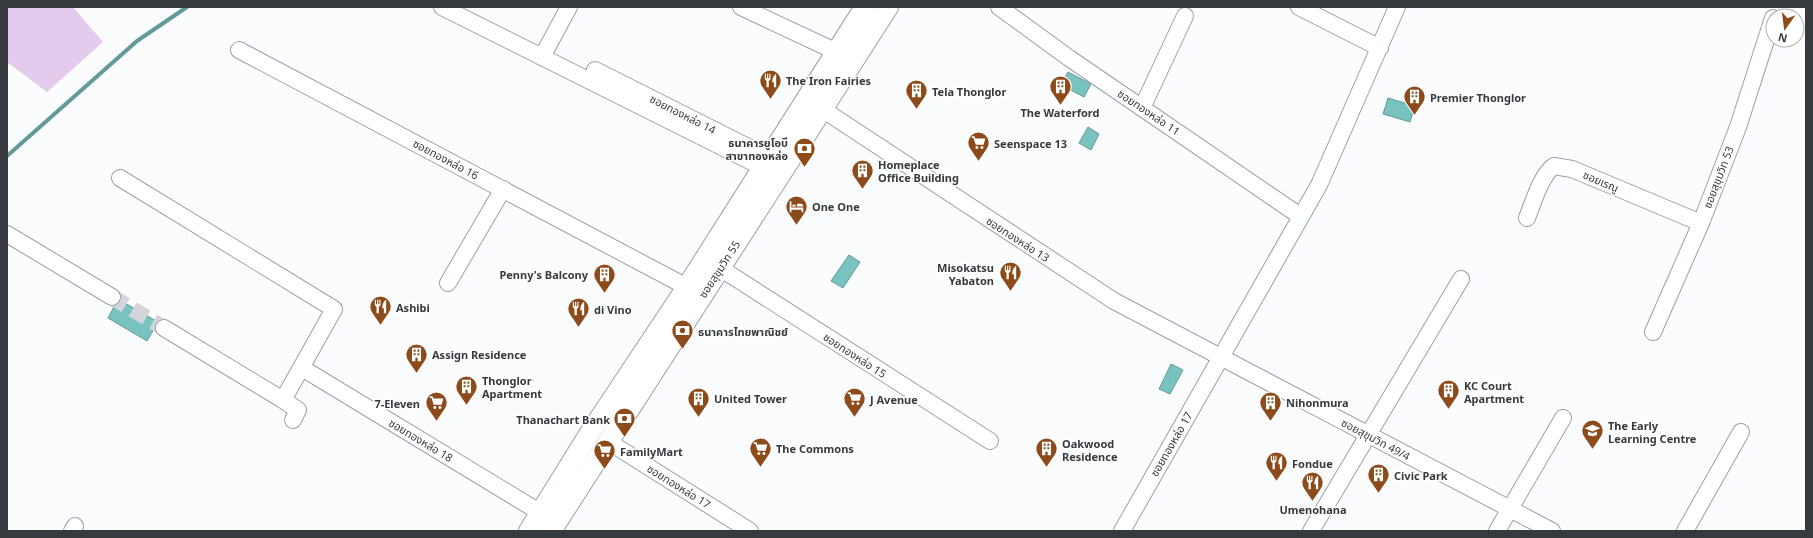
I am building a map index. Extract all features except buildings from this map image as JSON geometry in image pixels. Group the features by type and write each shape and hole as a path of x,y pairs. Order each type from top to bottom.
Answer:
{"main road":[{"name":"ซอยสุขุมวิท 55","path":"550,522 590,433 694,292 713,263 814,106 837,52 866,7"},
{"name":"ซอยสุขุมวิท 55","path":"713,263 767,163 814,106 888,7"},
{"name":"ซอยสุขุมวิท 55","path":"529,531 550,522 609,442 694,292"},
{"path":"590,433 609,442"}],"street":[{"path":"442,7 542,57 767,163"},
{"path":"542,57 569,7"},
{"path":"740,7 837,52"},
{"name":"ซอยทองหล่อ 11","path":"999,7 1142,108 1300,216"},
{"path":"1299,7 1380,48"},
{"name":"ซอยทองหล่อ 17","path":"1122,531 1319,185 1397,7"},
{"path":"1142,108 1185,16"},
{"name":"ซอยสุขุมวิท 53","path":"1652,332 1701,223 1738,127 1765,42"},
{"name":"ซอยทองหล่อ 16","path":"239,50 503,189 694,292"},
{"name":"ซอยทองหล่อ 14","path":"595,70 767,163"},
{"name":"ซอยทองหล่อ 13","path":"814,106 1103,295 1221,357"},
{"name":"ซอยเรณู","path":"1527,218 1548,170 1554,166 1572,169 1701,223"},
{"path":"120,178 334,309 283,400"},
{"path":"448,283 503,189"},
{"path":"7,234 112,297"},
{"name":"ซอยทองหล่อ 15","path":"713,263 990,441"},
{"path":"1311,531 1367,434 1461,279"},
{"path":"164,328 298,410 293,420"},
{"name":"ซอยสุขุมวิท 49/4","path":"1221,357 1552,531"},
{"name":"ซอยทองหล่อ 18","path":"302,368 550,522"},
{"path":"1497,531 1563,418"},
{"path":"1685,531 1741,432"},
{"name":"ซอยทองหล่อ 17","path":"609,442 745,530"}],"shaded area":[{"path":"7,7 73,7 103,42 47,92 7,62"}],"water":[{"path":"1068,72 1091,84 1084,97 1061,85"},
{"path":"1388,98 1415,106 1410,122 1383,114"},
{"path":"1088,127 1099,134 1091,150 1079,143"},
{"path":"849,255 860,262 843,288 831,281"},
{"path":"118,299 158,322 147,341 108,318"},
{"path":"1171,364 1183,370 1170,394 1159,389"}],"waterway":[{"path":"7,156 137,41 187,7"}],"tunnel":[{"path":"112,297 164,328"}],"place":[{"name":"The Iron Fairies","path":"770,100"},
{"name":"The Waterford","path":"1060,106"},
{"name":"Tela Thonglor","path":"916,110"},
{"name":"Premier Thonglor","path":"1415,116"},
{"name":"Seenspace 13","path":"979,162"},
{"name":"ธนาคารยูโอบี สาขาทองหล่อ","path":"804,168"},
{"name":"Homeplace Office Building","path":"862,190"},
{"name":"One One","path":"796,226"},
{"name":"Misokatsu Yabaton","path":"1010,292"},
{"name":"Penny's Balcony","path":"604,294"},
{"name":"Ashibi","path":"381,326"},
{"name":"di Vino","path":"579,328"},
{"name":"ธนาคารไทยพาณิชย์","path":"683,350"},
{"name":"Assign Residence","path":"416,374"},
{"name":"Thonglor Apartment","path":"467,406"},
{"name":"KC Court Apartment","path":"1448,410"},
{"name":"United Tower","path":"699,418"},
{"name":"J Avenue","path":"854,418"},
{"name":"7-Eleven","path":"436,422"},
{"name":"Nihonmura","path":"1270,422"},
{"name":"Thanachart Bank","path":"625,438"},
{"name":"The Early Learning Centre","path":"1592,450"},
{"name":"The Commons","path":"761,468"},
{"name":"Oakwood Residence","path":"1046,468"},
{"name":"FamilyMart","path":"604,470"},
{"name":"Fondue","path":"1276,482"},
{"name":"Civic Park","path":"1378,494"},
{"name":"Umenohana","path":"1313,502"}]}
